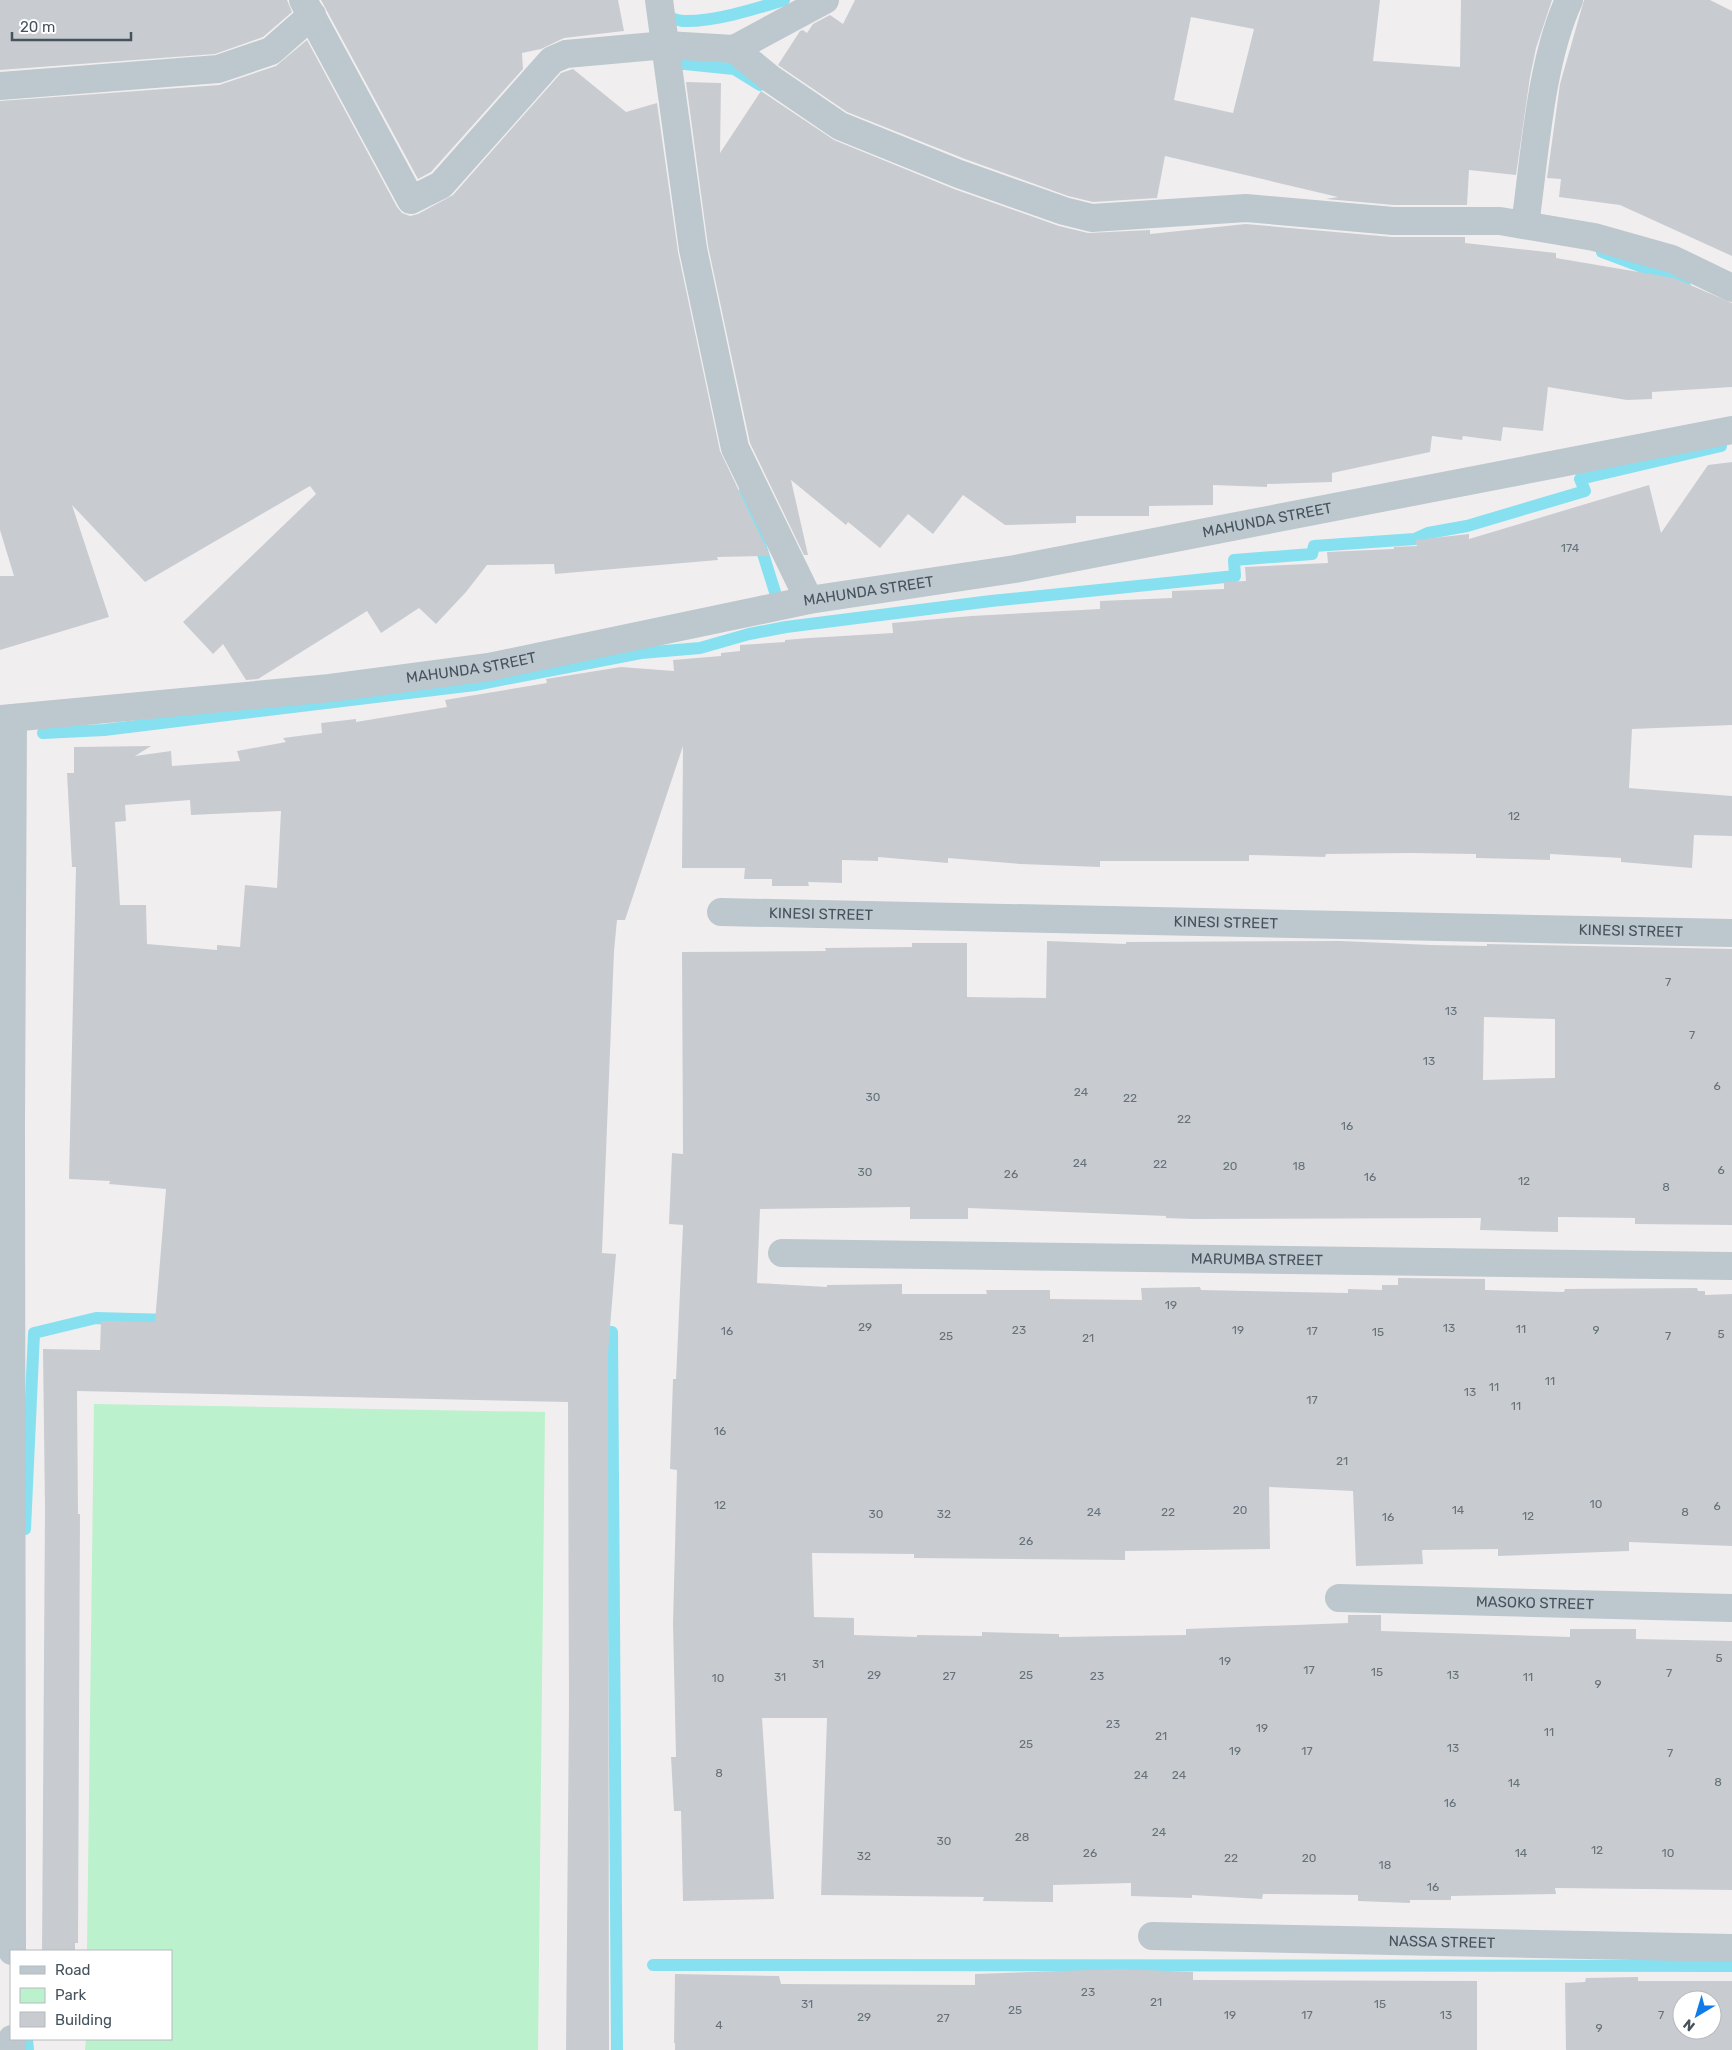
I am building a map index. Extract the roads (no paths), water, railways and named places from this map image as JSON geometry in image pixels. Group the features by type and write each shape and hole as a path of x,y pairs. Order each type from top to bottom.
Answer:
{"street":[{"path":"659,0 693,249 735,448 809,600"},
{"path":"0,86 218,69 271,51 308,8 411,200 441,185 552,60 566,54 666,45 734,49 825,0"},
{"path":"1525,225 1543,98 1557,25 1568,0"},
{"path":"734,49 771,79 840,126 878,144 1064,211 1092,218 1246,208 1393,221 1500,221 1594,237 1672,259 1732,288"},
{"name":"MAHUNDA STREET","path":"7,719 330,688 489,667 809,600 1015,569 1732,430"},
{"path":"7,719 6,1125 12,1950"},
{"name":"KINESI STREET","path":"721,912 1732,933"},
{"name":"MARUMBA STREET","path":"782,1253 1732,1266"},
{"name":"MASOKO STREET","path":"1339,1598 1732,1608"},
{"name":"NASSA STREET","path":"1152,1936 1732,1948"}],"waterway":[{"path":"660,16 683,21 695,21 734,14 784,0"},
{"path":"665,62 734,69 760,85"},
{"path":"1602,252 1671,278 1685,286"},
{"path":"43,733 104,730 475,685 641,653 700,648 749,634 786,627 991,601 1235,576 1234,560 1312,554 1314,546 1415,539 1428,533 1467,526 1585,491 1580,479 1721,446"},
{"path":"744,493 780,608"},
{"path":"25,1529 34,1333 96,1318 171,1320"},
{"path":"594,1332 612,1332 617,2050"},
{"path":"653,1965 1732,1966"},
{"path":"27,2040 28,2050"}]}
